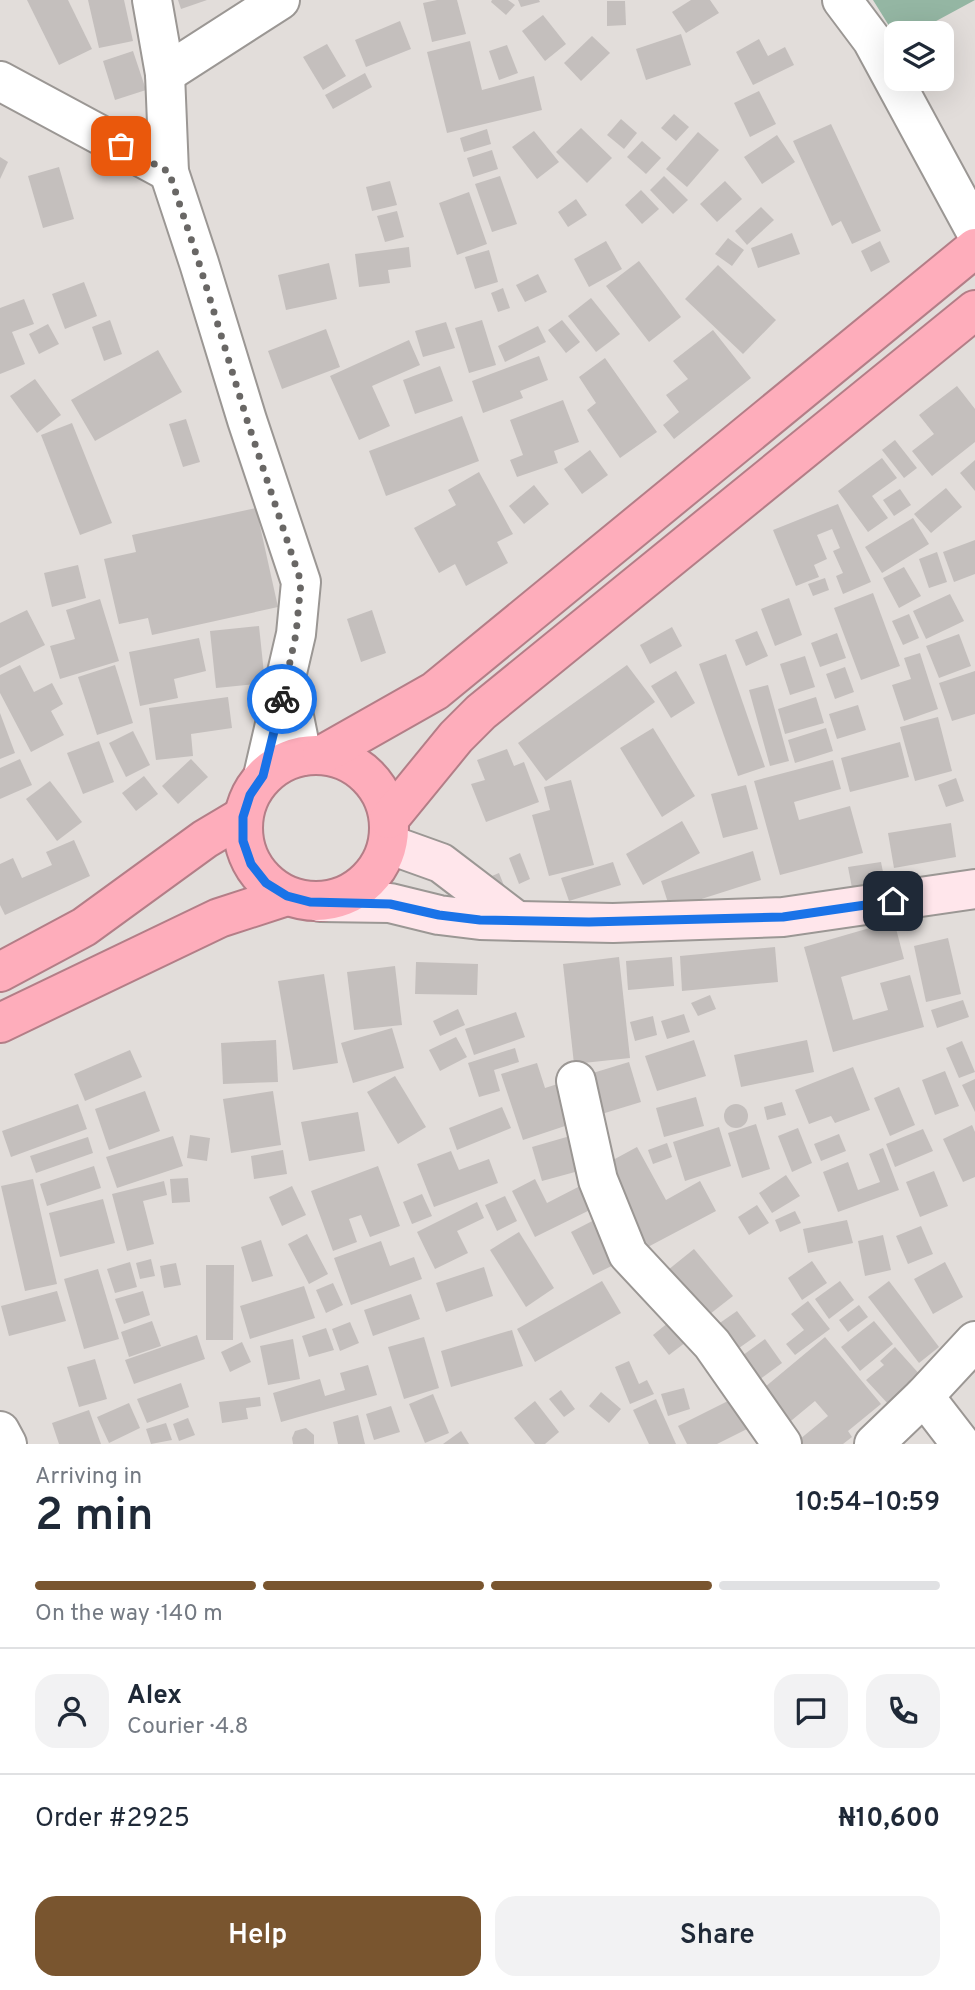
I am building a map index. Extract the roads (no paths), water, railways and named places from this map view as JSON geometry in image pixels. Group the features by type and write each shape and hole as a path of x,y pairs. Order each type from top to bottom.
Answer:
{"highway":[{"path":"303,899 266,883 251,864 243,841 243,817 250,795 263,776 282,763 312,755 435,691 975,248"},
{"path":"0,1023 219,918 303,899 343,897 363,884 379,866 389,831 456,737 481,712 975,310"},
{"path":"312,755 347,761 367,775 382,795 389,831"},
{"path":"0,972 84,927 205,839 243,817"}],"street":[{"path":"152,0 165,74 169,172 301,582 296,634 287,680 263,776"},
{"path":"165,74 279,0"},
{"path":"842,0 872,40 975,230"},
{"path":"0,81 169,172"},
{"path":"287,680 312,755"},
{"path":"389,831 441,863 517,922"},
{"path":"303,899 390,904 439,915 517,922 612,923 783,917 975,889"},
{"path":"576,1081 598,1180 628,1254 712,1344 782,1444"},
{"path":"874,1444 975,1341"},
{"path":"924,1396 961,1444"},
{"path":"0,1432 6,1444"}]}
